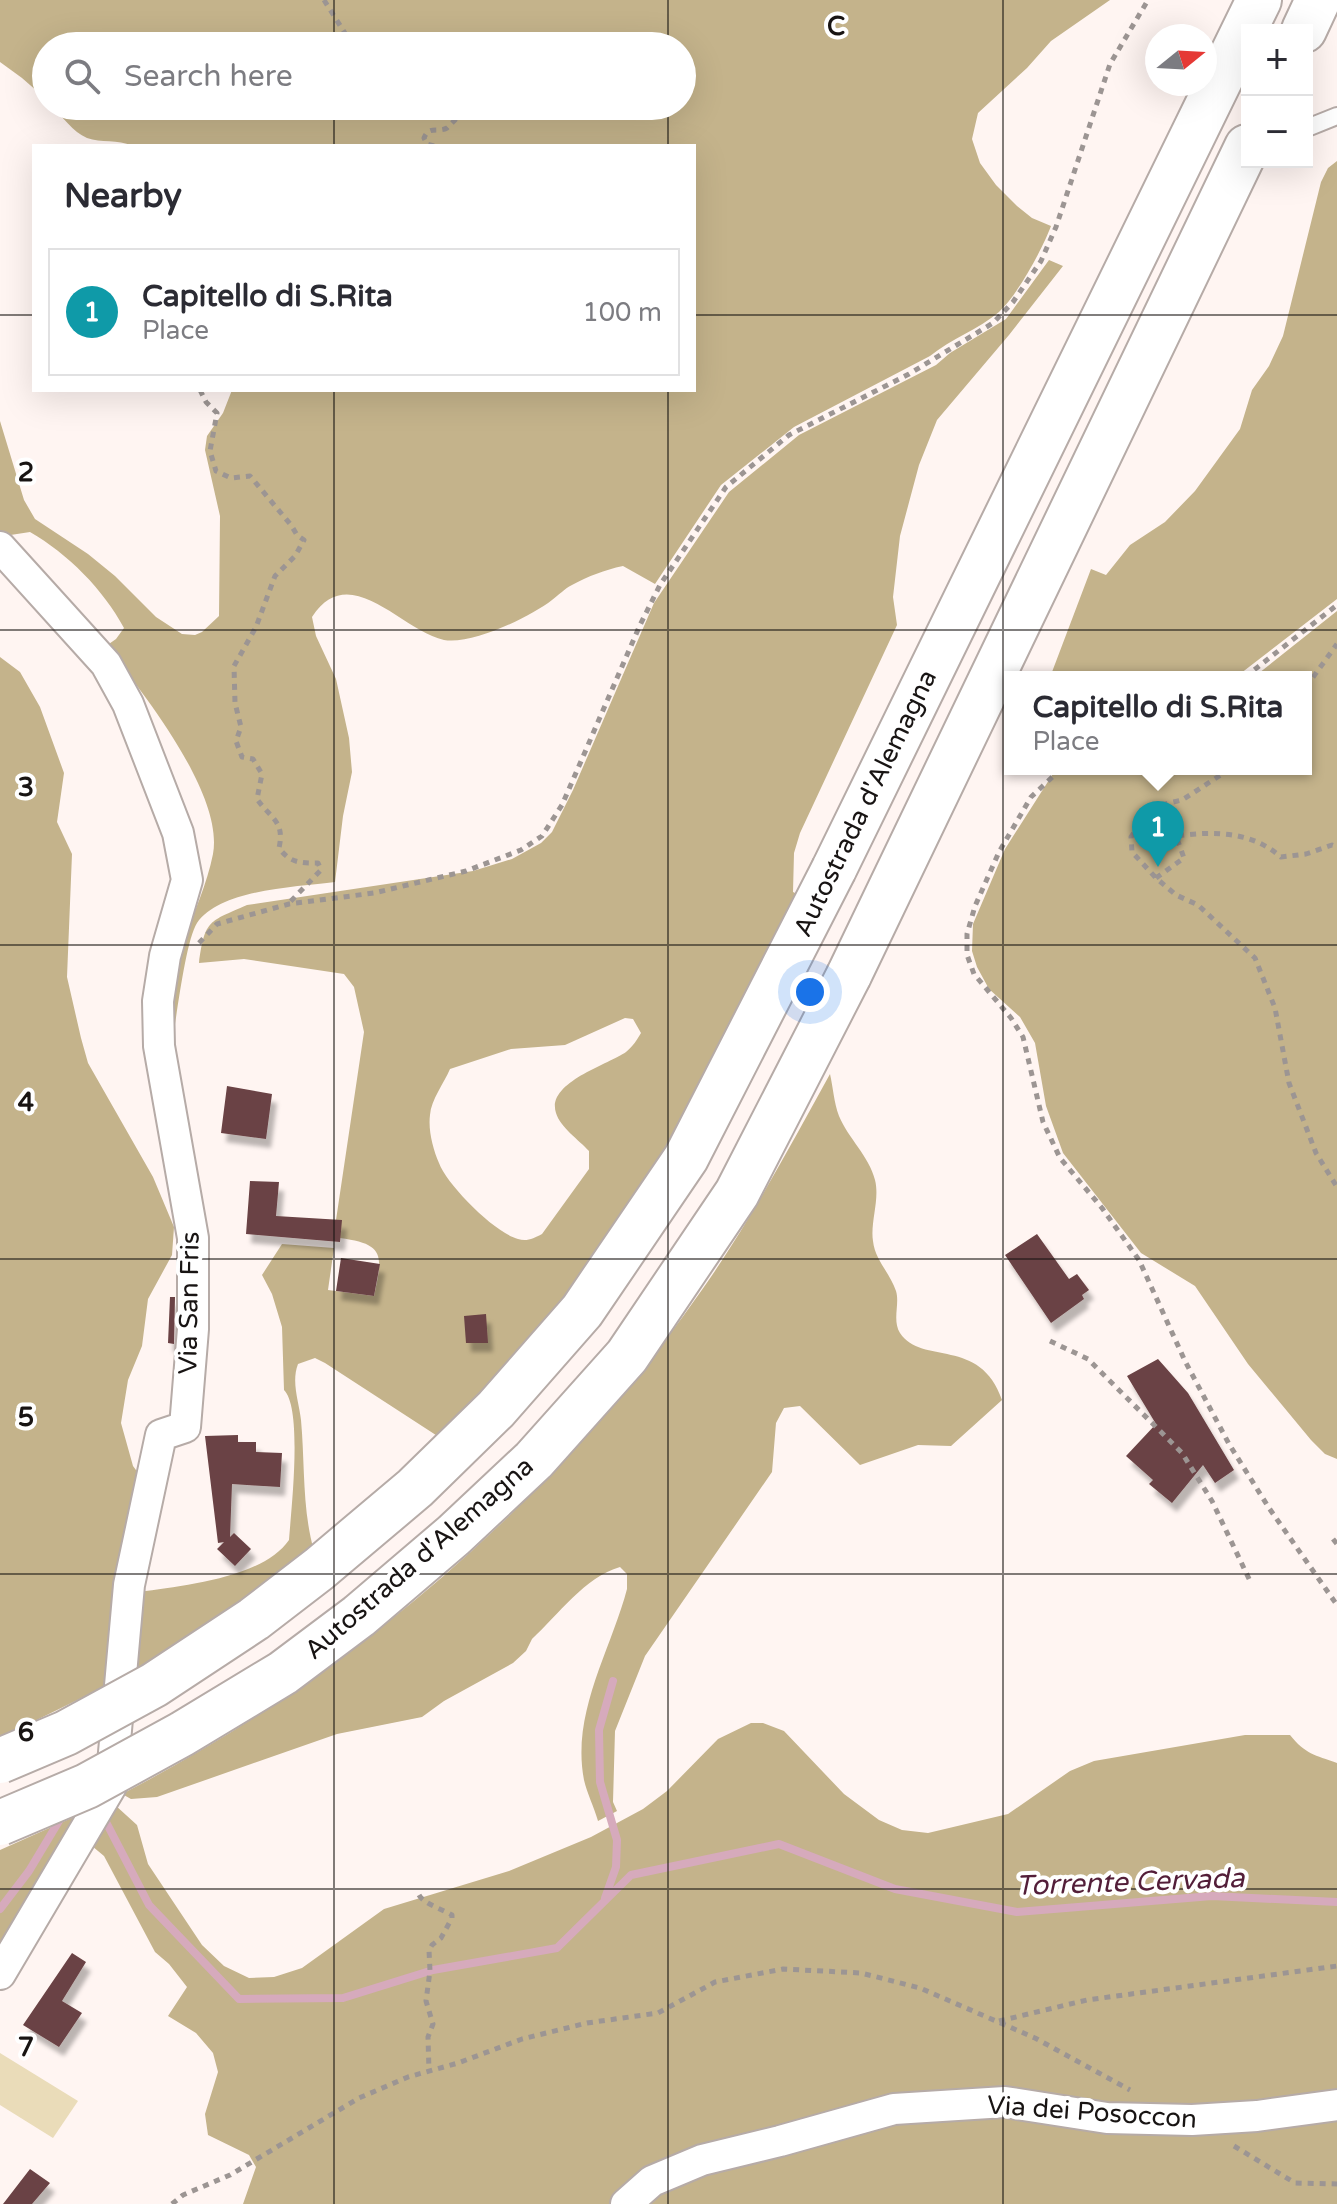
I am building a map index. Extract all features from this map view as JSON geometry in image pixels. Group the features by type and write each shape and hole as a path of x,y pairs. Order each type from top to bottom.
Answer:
{"highway":[{"name":"Autostrada d'Alemagna","path":"0,1761 66,1733 154,1685 254,1619 319,1569 415,1488 496,1409 582,1311 686,1158 834,869 1259,0"},
{"path":"1307,24 1318,0"},
{"name":"Autostrada d'Alemagna","path":"0,1823 87,1786 182,1734 283,1673 359,1616 454,1535 534,1460 627,1356 737,1193 849,975 1241,161"}],"street":[{"name":"Via San Fris","path":"0,547 106,664 128,704 178,833 187,880 162,972 158,1001 159,1046 193,1238 193,1329 185,1427 161,1435 129,1585 111,1786 0,1974"},
{"name":"Via dei Posoccon","path":"626,2204 652,2181 702,2160 894,2109 1005,2102 1107,2118 1192,2120 1257,2116 1337,2105"}],"lane":[{"path":"1313,126 1337,116"}],"path":[{"path":"324,0 344,32"},
{"path":"189,953 217,924 289,904 374,893 466,871 521,850 542,836 562,805 660,585 726,487 789,435 909,374 993,323 1013,302 1041,261 1056,227 1110,64 1148,0"},
{"path":"427,144 424,138 426,133 434,128 447,128 455,120"},
{"path":"201,392 217,413 210,451 216,471 231,478 250,476 304,540 295,556 275,576 256,627 234,666 235,703 241,727 236,741 242,757 253,759 262,774 257,799 277,821 282,833 279,848 287,859 298,863 318,863 321,870 289,904"},
{"path":"1253,671 1337,605"},
{"path":"1312,679 1337,644"},
{"path":"1055,775 1031,797 999,852 975,906 967,934 967,955 974,974 1023,1037 1043,1122 1060,1158 1102,1208 1139,1260 1185,1361 1223,1433 1269,1508 1337,1605"},
{"path":"1221,775 1182,800 1152,807 1131,837 1132,852 1156,878 1176,895 1198,905 1255,958 1275,1008 1289,1083 1316,1153 1337,1187"},
{"path":"1156,878 1167,867 1184,858 1176,836 1204,832 1252,838 1281,857 1306,854 1332,845 1337,847"},
{"path":"1050,1341 1088,1359 1182,1453 1212,1501 1251,1583"},
{"path":"419,1895 422,1901 452,1915 441,1938 429,1950 431,1963 426,2001 433,2024 428,2037 429,2071"},
{"path":"997,2022 1087,2000 1337,1966"},
{"path":"172,2204 183,2195 230,2175 359,2098 408,2077 458,2063 522,2039 587,2023 658,2013 715,1982 783,1969 861,1973 920,1988 1035,2038 1137,2094"},
{"path":"1192,2120 1295,2183 1337,2184"}],"shaded area":[{"path":"0,0 1110,0 1051,41 978,113 972,139 980,163 1017,206 1032,218 1051,226 1014,294 991,318 930,356 794,427 721,485 655,584 623,566 609,569 569,587 516,621 485,634 456,640 444,640 428,634 359,596 343,595 327,601 312,617 316,636 336,679 349,738 352,772 335,882 241,896 208,912 197,923 181,983 171,1049 169,998 172,969 204,887 213,854 213,830 206,803 177,744 106,646 124,628 106,600 71,562 30,532 4,536 0,533 0,421 24,500 35,519 88,554 156,617 182,634 195,635 219,616 220,516 205,450 207,436 223,413 231,392 696,392 696,144 126,144 87,138 65,120 696,120 696,32 32,32 32,87 0,62"},
{"path":"1337,161 1337,599 1244,671 1052,671 1091,569 1106,575 1130,545 1165,522 1195,491 1240,429 1252,390 1269,366 1283,336 1321,182 1328,168"},
{"path":"1049,260 1063,266 937,420 919,465 900,536 893,597 897,625 800,833 794,853 793,892 805,898 708,1087 566,1302 442,1439 325,1363 315,1358 298,1364 295,1385 301,1420 307,1519 314,1551 201,1631 127,1674 140,1592 199,1583 242,1572 277,1553 289,1540 294,1461 293,1417 284,1390 282,1327 272,1294 262,1275 282,1244 334,1248 328,1290 374,1296 379,1270 373,1248 340,1238 336,1220 364,1032 354,987 344,974 244,959 199,963 207,930 217,919 247,905 473,871 512,859 541,843 552,832 573,790 654,603 729,492 799,435 936,365 1006,319","holes":["625,1018 633,1019 641,1033 631,1047 580,1076 560,1093 555,1102 561,1123 589,1151 589,1169 542,1234 524,1240 508,1235 461,1195 437,1158 430,1133 430,1115 450,1069 511,1049 565,1045"]},
{"path":"1337,611 1337,1459 1325,1454 1311,1440 1248,1364 1195,1286 1141,1253 1063,1153 1046,1106 1035,1043 1020,1017 989,989 972,951 973,924 1005,849 1052,775 1312,775 1312,671 1262,671"},
{"path":"0,657 20,672 40,707 64,773 57,822 72,854 67,977 88,1063 153,1177 174,1227 172,1255 148,1299 142,1346 128,1380 121,1423 133,1466 150,1489 110,1684 0,1738"},
{"path":"830,1074 839,1116 875,1180 873,1241 896,1291 900,1333 910,1343 966,1359 980,1367 992,1380 1002,1400 951,1446 918,1445 860,1465 800,1406 784,1408 776,1423 772,1472 645,1656 615,1731 613,1802 617,1811 598,1821 584,1780 581,1755 588,1706 627,1589 627,1574 620,1567 584,1588 532,1639 526,1651 513,1663 444,1701 422,1717 337,1734 157,1797 131,1799 122,1794 290,1694 369,1637 444,1576 515,1510 582,1440 645,1366 704,1287 754,1209"},
{"path":"751,1723 763,1723 784,1731 844,1794 879,1820 902,1830 928,1833 1008,1814 1070,1771 1094,1761 1245,1735 1290,1735 1316,1756 1337,1763 1337,2204 243,2204 256,2167 249,2155 208,2135 205,2114 218,2072 213,2053 196,2033 168,2016 187,1987 155,1952 104,1856 86,1841 115,1805 137,1825 148,1864 202,1945 224,1966 249,1978 274,1977 302,1968 384,1909 509,1871 591,1837 643,1809 667,1791 718,1739"},
{"path":"85,1812 0,1955 0,1850"},
{"path":"0,2053 78,2101 53,2138 0,2105"}],"building":[{"path":"227,1086 272,1094 266,1139 221,1133"},
{"path":"250,1181 279,1182 276,1216 342,1220 340,1242 246,1234"},
{"path":"1037,1234 1069,1279 1077,1274 1089,1290 1082,1295 1084,1299 1051,1323 1005,1255"},
{"path":"341,1258 380,1264 374,1296 336,1291"},
{"path":"170,1297 175,1297 174,1344 168,1343"},
{"path":"486,1314 488,1343 466,1343 464,1316"},
{"path":"1158,1359 1188,1393 1234,1470 1215,1483 1203,1465 1172,1503 1149,1484 1153,1480 1126,1456 1156,1424 1127,1376"},
{"path":"238,1435 238,1442 256,1442 256,1452 282,1453 280,1487 232,1484 230,1537 234,1533 251,1549 235,1566 217,1549 224,1542 218,1543 205,1436"},
{"path":"72,1953 86,1962 62,2001 82,2013 59,2047 23,2025"},
{"path":"30,2169 50,2183 32,2204 3,2204"}],"waterway":[{"path":"605,1898 616,1867 617,1840 600,1782 599,1730 613,1681"},
{"name":"Torrente Cervada","path":"0,1909 29,1871 62,1816"},
{"name":"Torrente Cervada","path":"106,1822 149,1905 239,1999 343,1998 433,1970 557,1948 631,1875 779,1844 895,1889 1017,1912 1212,1896 1337,1902"}],"place":[{"name":"Capitello di S.Rita","path":"1158,867"}]}
